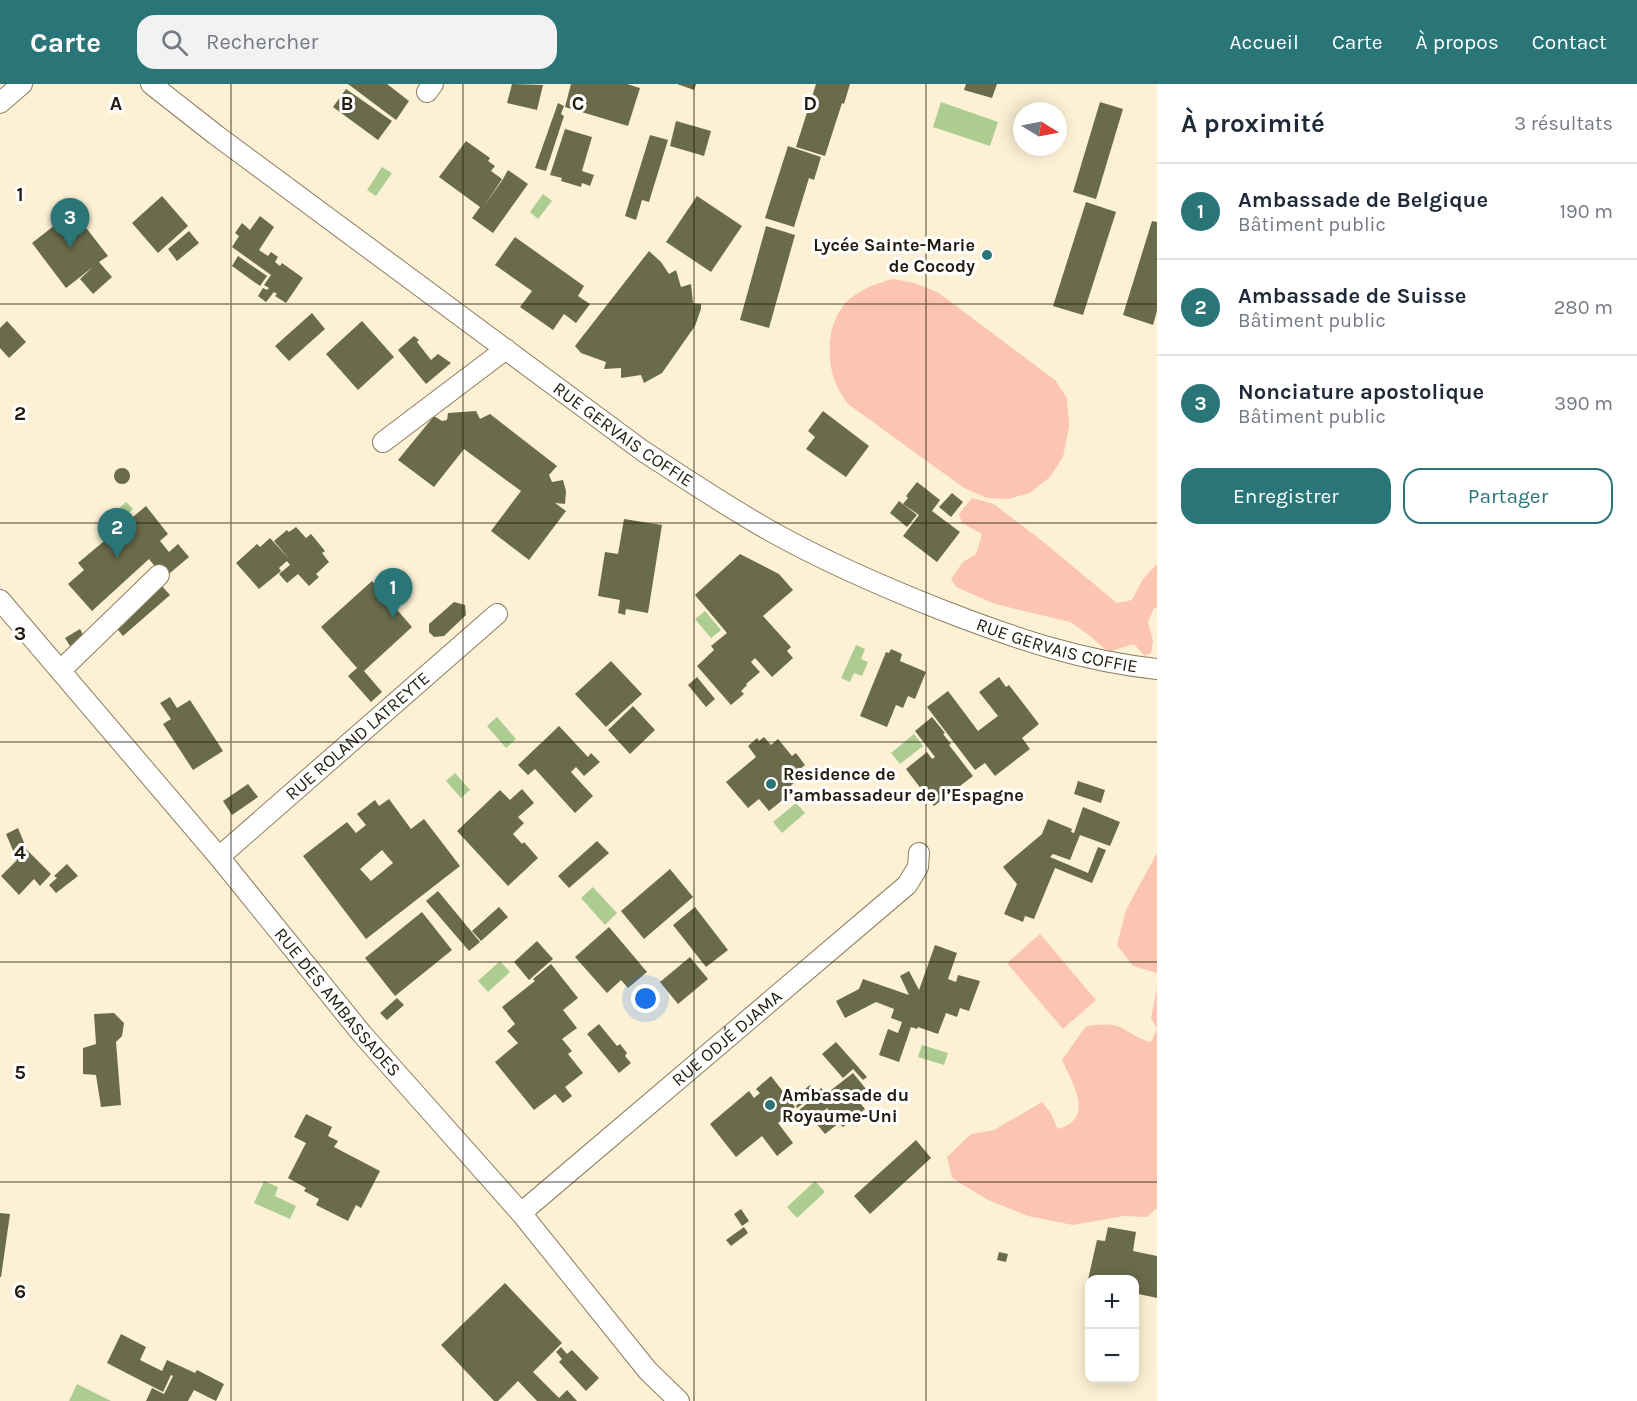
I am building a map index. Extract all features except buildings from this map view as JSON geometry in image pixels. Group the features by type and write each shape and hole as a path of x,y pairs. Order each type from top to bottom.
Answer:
{"street":[{"path":"0,103 22,84"},
{"name":"RUE GERVAIS COFFIE","path":"151,84 216,135 643,451 703,491 774,533 891,590 959,617 1046,647 1089,659 1157,669"},
{"path":"383,442 506,348"},
{"path":"61,670 159,575"},
{"name":"RUE DES AMBASSADES","path":"0,600 219,857 362,1034 521,1213 648,1371 679,1401"},
{"name":"RUE ROLAND LATREYTE","path":"219,857 497,614"},
{"name":"RUE ODJÉ DJAMA","path":"521,1213 907,885 918,867 919,853"}],"shaded area":[{"path":"941,102 998,122 990,146 933,127"},
{"path":"382,167 392,173 376,196 367,190"},
{"path":"543,194 552,201 538,219 530,212"},
{"path":"893,279 915,283 939,293 1055,380 1067,398 1069,427 1063,457 1050,477 1030,493 1008,499 987,498 964,488 848,404 836,384 830,362 830,338 833,327 843,306 856,294"},
{"path":"972,498 994,504 1117,603 1132,600 1143,579 1157,564 1157,608 1154,608 1148,622 1153,641 1151,653 1145,656 1134,644 1108,652 1070,622 995,604 956,587 951,579 963,562 976,554 982,534 962,523 959,514"},
{"path":"126,502 133,509 114,527 107,519"},
{"path":"705,611 721,630 711,638 695,619"},
{"path":"856,645 865,649 861,659 868,662 862,676 854,673 850,682 841,678"},
{"path":"497,717 516,739 506,748 487,726"},
{"path":"914,734 923,746 900,764 891,753"},
{"path":"455,773 470,790 461,798 446,781"},
{"path":"796,803 805,813 782,833 773,822"},
{"path":"1157,853 1157,973 1133,966 1117,945 1126,910"},
{"path":"593,887 617,913 605,925 581,898"},
{"path":"1040,934 1096,1000 1063,1029 1007,963"},
{"path":"500,961 510,972 488,992 478,981"},
{"path":"1157,988 1157,1029 1151,1018"},
{"path":"1086,1026 1116,1026 1151,1042 1157,1029 1157,1208 1147,1217 1124,1216 1073,1225 1028,1216 988,1200 952,1178 947,1157 971,1134 994,1130 1042,1102 1058,1129 1069,1124 1076,1117 1079,1108 1078,1099 1062,1060"},
{"path":"922,1045 948,1053 944,1065 918,1057"},
{"path":"264,1181 278,1187 275,1196 296,1206 290,1219 254,1203"},
{"path":"815,1181 825,1192 797,1218 787,1207"},
{"path":"77,1384 111,1401 69,1401"}],"place":[{"name":"Nonciature apostolique","path":"70,248"},
{"name":"Lycée Sainte-Marie de Cocody","path":"987,255"},
{"name":"Ambassade de Suisse","path":"117,558"},
{"name":"Ambassade de Belgique","path":"393,618"},
{"name":"Residence de l’ambassadeur de l’Espagne","path":"771,784"},
{"name":"Ambassade du Royaume-Uni","path":"770,1105"}]}
